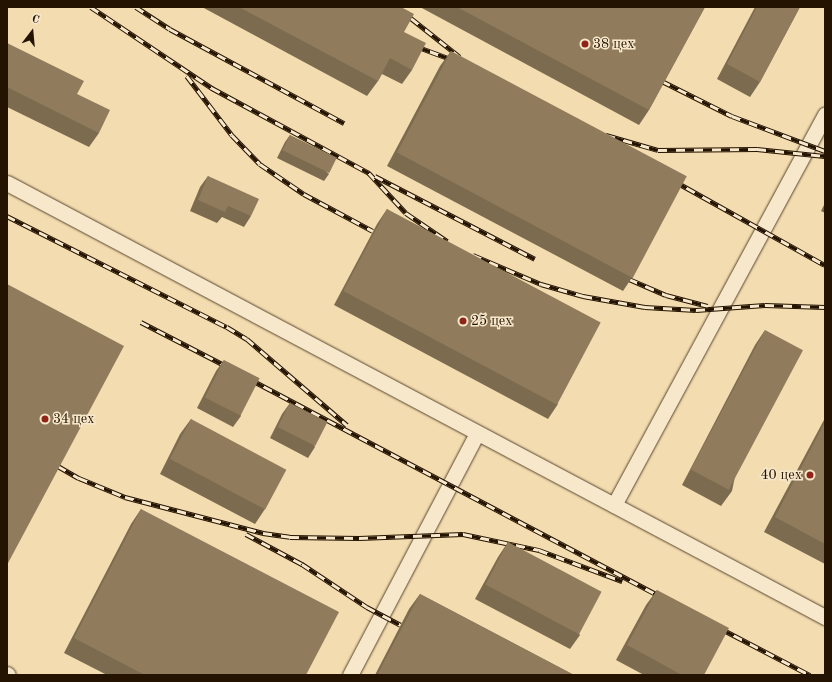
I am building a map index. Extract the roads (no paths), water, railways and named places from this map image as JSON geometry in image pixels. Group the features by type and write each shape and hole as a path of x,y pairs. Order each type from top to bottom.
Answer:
{"lane":[{"path":"614,505 825,114"},
{"path":"7,183 825,617"},
{"path":"350,675 477,433"}],"railway":[{"path":"91,7 212,88 369,173 406,213 447,241"},
{"path":"136,7 170,29 344,123"},
{"path":"397,7 460,57"},
{"path":"413,45 456,61"},
{"path":"187,76 232,135 260,164 304,194 373,231"},
{"path":"662,81 732,116 825,151"},
{"path":"606,135 658,150 757,149 825,156"},
{"path":"375,176 535,259"},
{"path":"671,179 825,265"},
{"path":"7,216 227,327 247,339 347,425"},
{"path":"473,255 541,284 583,296 645,307 696,310 765,305 825,307"},
{"path":"629,279 666,295 708,306"},
{"path":"141,322 232,369"},
{"path":"248,378 665,599"},
{"path":"58,466 79,478 125,497 263,533 290,537 359,538 463,534 539,550 622,581"},
{"path":"246,534 302,564 367,607 401,625"},
{"path":"718,627 810,675"}],"place":[{"name":"38 цех","path":"585,44"},
{"name":"25 цех","path":"463,321"},
{"name":"34 цех","path":"45,419"},
{"name":"40 цех","path":"810,475"}]}
